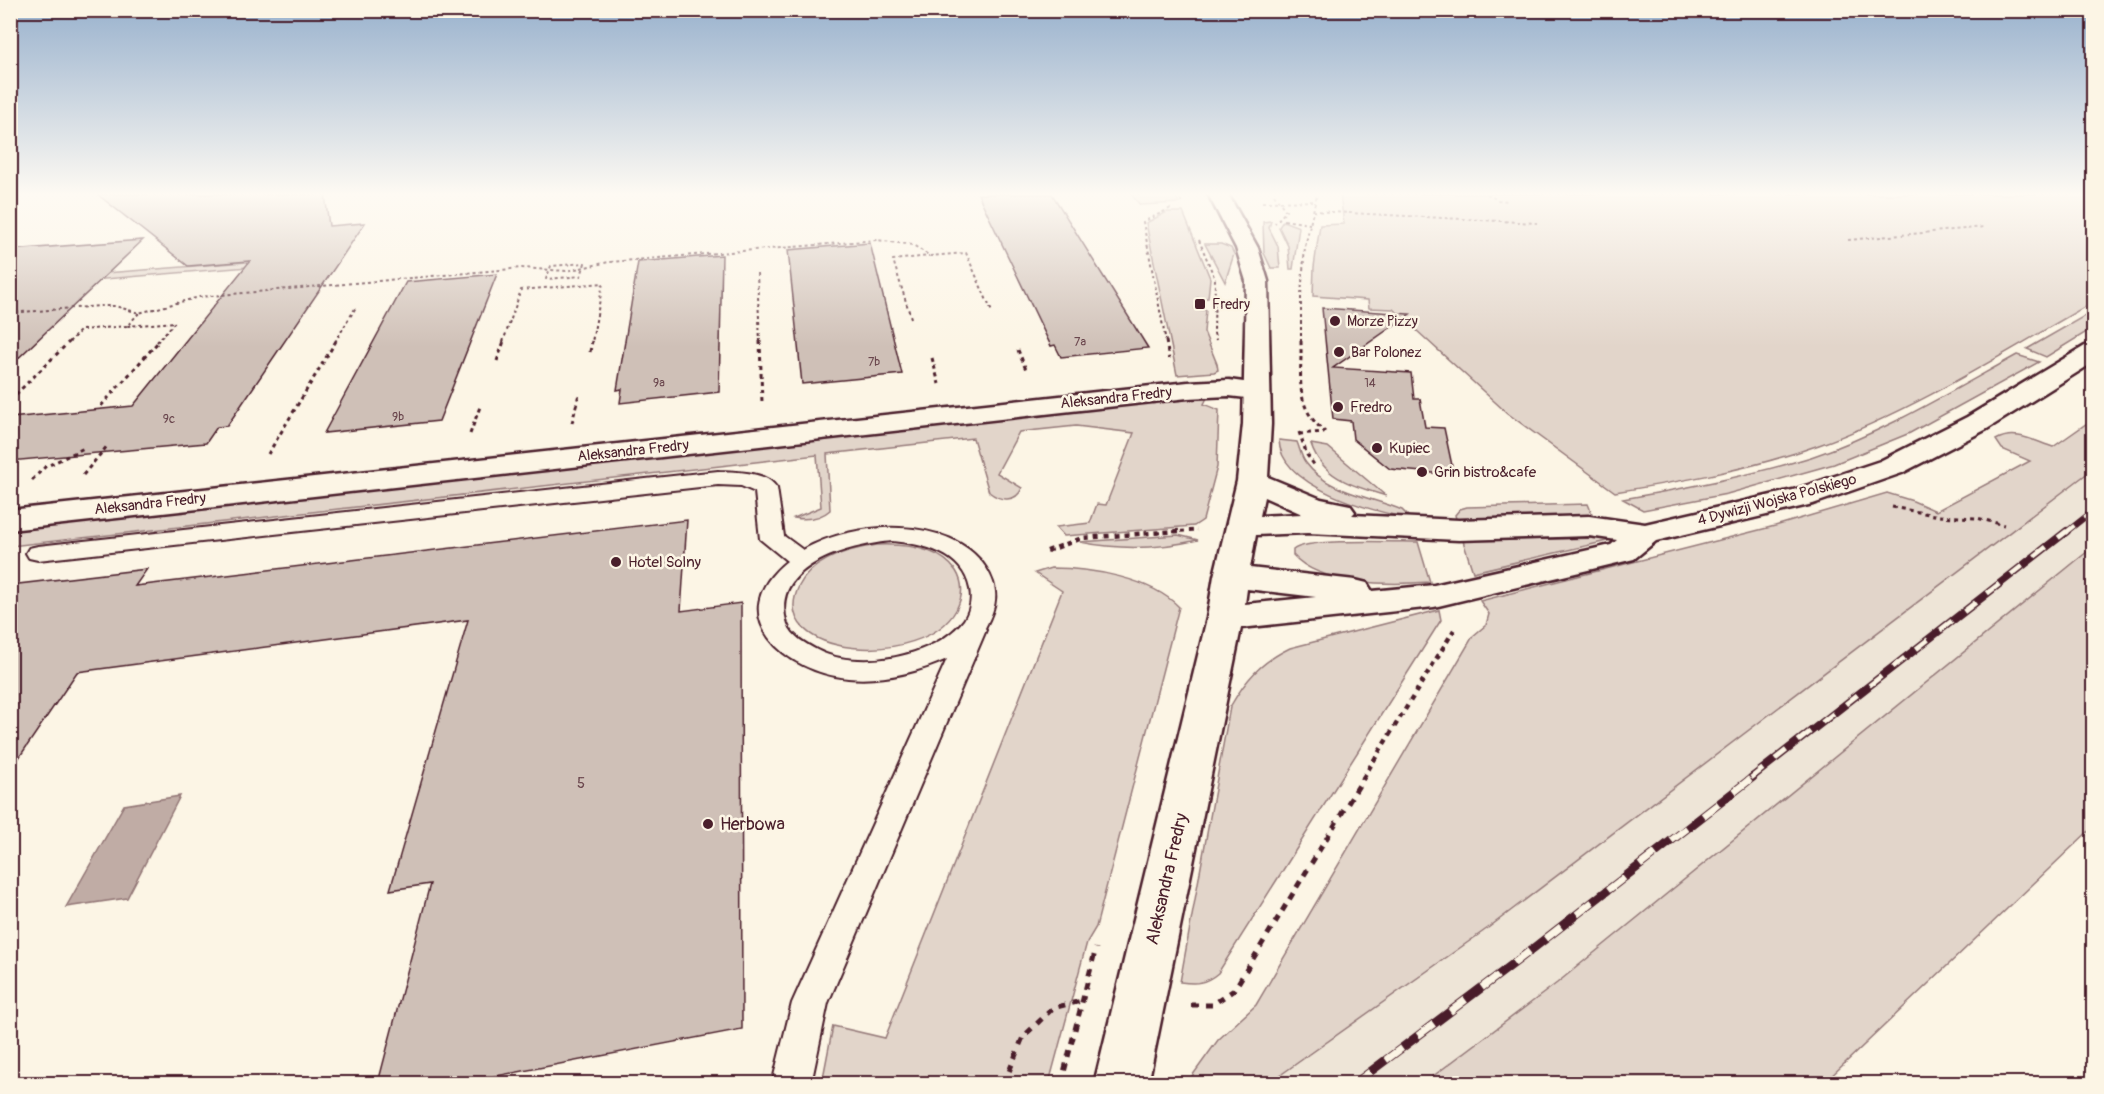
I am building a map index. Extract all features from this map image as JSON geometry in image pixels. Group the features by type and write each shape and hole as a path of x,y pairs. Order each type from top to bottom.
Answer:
{"street":[{"name":"Aleksandra Fredry","path":"1121,1083 1252,481 1257,424 1255,391 1257,281 1245,245"},
{"name":"4 Dywizji Wojska Polskiego","path":"1243,526 1308,523 1414,530 1589,526 1645,534 1802,497 1891,467 1977,423 2094,351"},
{"name":"Aleksandra Fredry","path":"10,520 1188,390 1228,388 1255,391"},
{"name":"4 Dywizji Wojska Polskiego","path":"1252,481 1313,507 1414,530"},
{"name":"4 Dywizji Wojska Polskiego","path":"1228,597 1434,596 1622,552 1645,534"}],"lane":[{"path":"38,553 718,478 744,479 766,488 771,539 802,560"},
{"path":"791,1083 810,1003 978,618 985,598 983,579 972,562 951,547 924,538 892,534 860,537 829,546 802,560 781,580 771,602 773,626 789,646 816,662 851,670 891,668 928,658 958,640 978,618"}],"path":[{"path":"10,314 100,306 115,306 139,313 199,297 522,268 548,273 583,270 609,262 815,245"},
{"path":"912,245 926,251 930,256"},
{"path":"1147,245 1171,368"},
{"path":"1201,245 1215,279 1214,333 1218,344"},
{"path":"1293,435 1325,432 1309,418 1302,398 1301,296 1305,245"},
{"path":"911,318 893,260 966,253 992,312"},
{"path":"585,263 581,276 546,279 548,273 551,266 585,263"},
{"path":"757,273 763,437"},
{"path":"497,361 521,290 603,282 590,352"},
{"path":"244,493 356,307"},
{"path":"127,326 139,313"},
{"path":"10,400 81,330 175,322 101,406"},
{"path":"1018,350 1029,378"},
{"path":"932,358 940,387"},
{"path":"572,426 579,394"},
{"path":"469,437 481,404"},
{"path":"1297,428 1307,455 1320,470"},
{"path":"92,465 108,446"},
{"path":"45,467 84,448"},
{"path":"1047,551 1082,538 1207,529"},
{"path":"1185,1005 1212,1005 1234,990 1457,626"},
{"path":"1061,1083 1080,1001 1090,970"},
{"path":"1004,1083 1023,1037 1053,1008 1080,1001"}],"shaded area":[{"path":"1150,245 1197,245 1210,278 1208,298 1197,298 1195,309 1206,310 1204,332 1218,370 1177,375"},
{"path":"1206,245 1224,245 1231,248 1234,254 1225,282"},
{"path":"1264,245 1278,245 1280,268 1271,268 1264,253"},
{"path":"1296,245 1293,269 1290,269 1288,246"},
{"path":"1317,245 2093,245 2093,302 1959,380 1889,416 1819,445 1743,468 1615,492 1507,413 1393,309 1369,308 1368,300 1313,296"},
{"path":"287,259 271,265 69,282 67,276"},
{"path":"2093,311 2093,328 2046,357 2027,349"},
{"path":"2017,355 2039,362 1910,433 1834,464 1727,494 1643,510 1623,499 1741,476 1811,457 1864,436 1916,411"},
{"path":"1195,397 1207,398 1204,404 1219,410 1217,467 1203,520 1194,526 1064,536 1056,527 1090,523 1097,504 1106,505 1134,433 1076,426 1019,432 997,473 1022,488 1016,496 1007,499 989,492 973,438 827,454 830,510 818,517 808,519 794,518 821,507 817,455 11,546 10,531"},
{"path":"2093,419 2093,469 1488,928 1269,1083 1187,1083 1218,1040 1256,1005 1473,636 1486,625 1489,614 1480,601 1775,526 1887,493 1936,511 2030,461 2002,449 1996,440 2017,436 2053,447"},
{"path":"1279,440 1297,442 1306,463 1326,481 1350,493 1402,510 1410,518 1353,503 1311,484 1283,457"},
{"path":"1311,444 1328,447 1386,496 1351,484 1332,473 1316,456"},
{"path":"2093,469 2093,547 1557,983 1424,1083 1269,1084 1488,928"},
{"path":"1588,504 1593,516 1456,519 1455,515 1460,509 1467,507"},
{"path":"1178,535 1198,540 1139,547 1080,542"},
{"path":"1604,538 1607,541 1473,572 1463,541"},
{"path":"1333,542 1418,542 1430,582 1377,583 1338,578 1320,573 1293,555 1293,550 1301,546"},
{"path":"877,545 909,546 931,552 949,563 959,576 961,586 960,600 956,610 939,629 913,641 883,648 852,648 825,641 804,629 794,610 799,586 805,576 822,562 844,552"},
{"path":"2093,547 2093,827 1824,1083 1424,1083 1557,983"},
{"path":"1051,568 1084,570 1137,582 1167,597 1179,607 1096,927 1087,942 1049,1083 822,1083 833,1026 885,1038 1062,591 1035,573"},
{"path":"1439,610 1441,620 1218,973 1200,982 1180,982 1230,707 1242,688 1262,665 1290,648"},
{"path":"180,796 127,898 66,907 124,805"}],"building":[{"path":"76,245 138,245 10,366 10,250"},
{"path":"162,245 350,245 227,426 217,427 206,443 10,461 10,418 133,406 250,261 188,266"},
{"path":"871,245 902,374 802,384 788,250"},
{"path":"1003,245 1084,245 1148,348 1061,357 1055,345 1051,346"},
{"path":"722,255 719,392 620,403 622,389 617,390 638,262"},
{"path":"497,274 439,421 324,433 406,282"},
{"path":"1322,308 1410,314 1333,368 1411,373 1414,399 1420,399 1425,427 1444,428 1454,475 1390,469 1353,439 1351,421 1333,419"},
{"path":"687,520 681,611 741,603 742,1029 460,1083 378,1083 430,884 390,890 468,620 77,672 10,771 10,585 147,569 135,586"}],"railway":[{"path":"2065,533 2094,510"},
{"path":"1751,778 2067,531"},
{"path":"1354,1084 1517,961 1753,777"}],"place":[{"name":"Fredry","path":"1200,304"},
{"name":"Morze Pizzy","path":"1335,321"},
{"name":"Bar Polonez","path":"1339,352"},
{"name":"Fredro","path":"1338,407"},
{"name":"Kupiec","path":"1377,448"},
{"name":"Grin bistro&cafe","path":"1422,472"},
{"name":"Hotel Solny","path":"616,562"},
{"name":"Herbowa","path":"708,824"}]}
